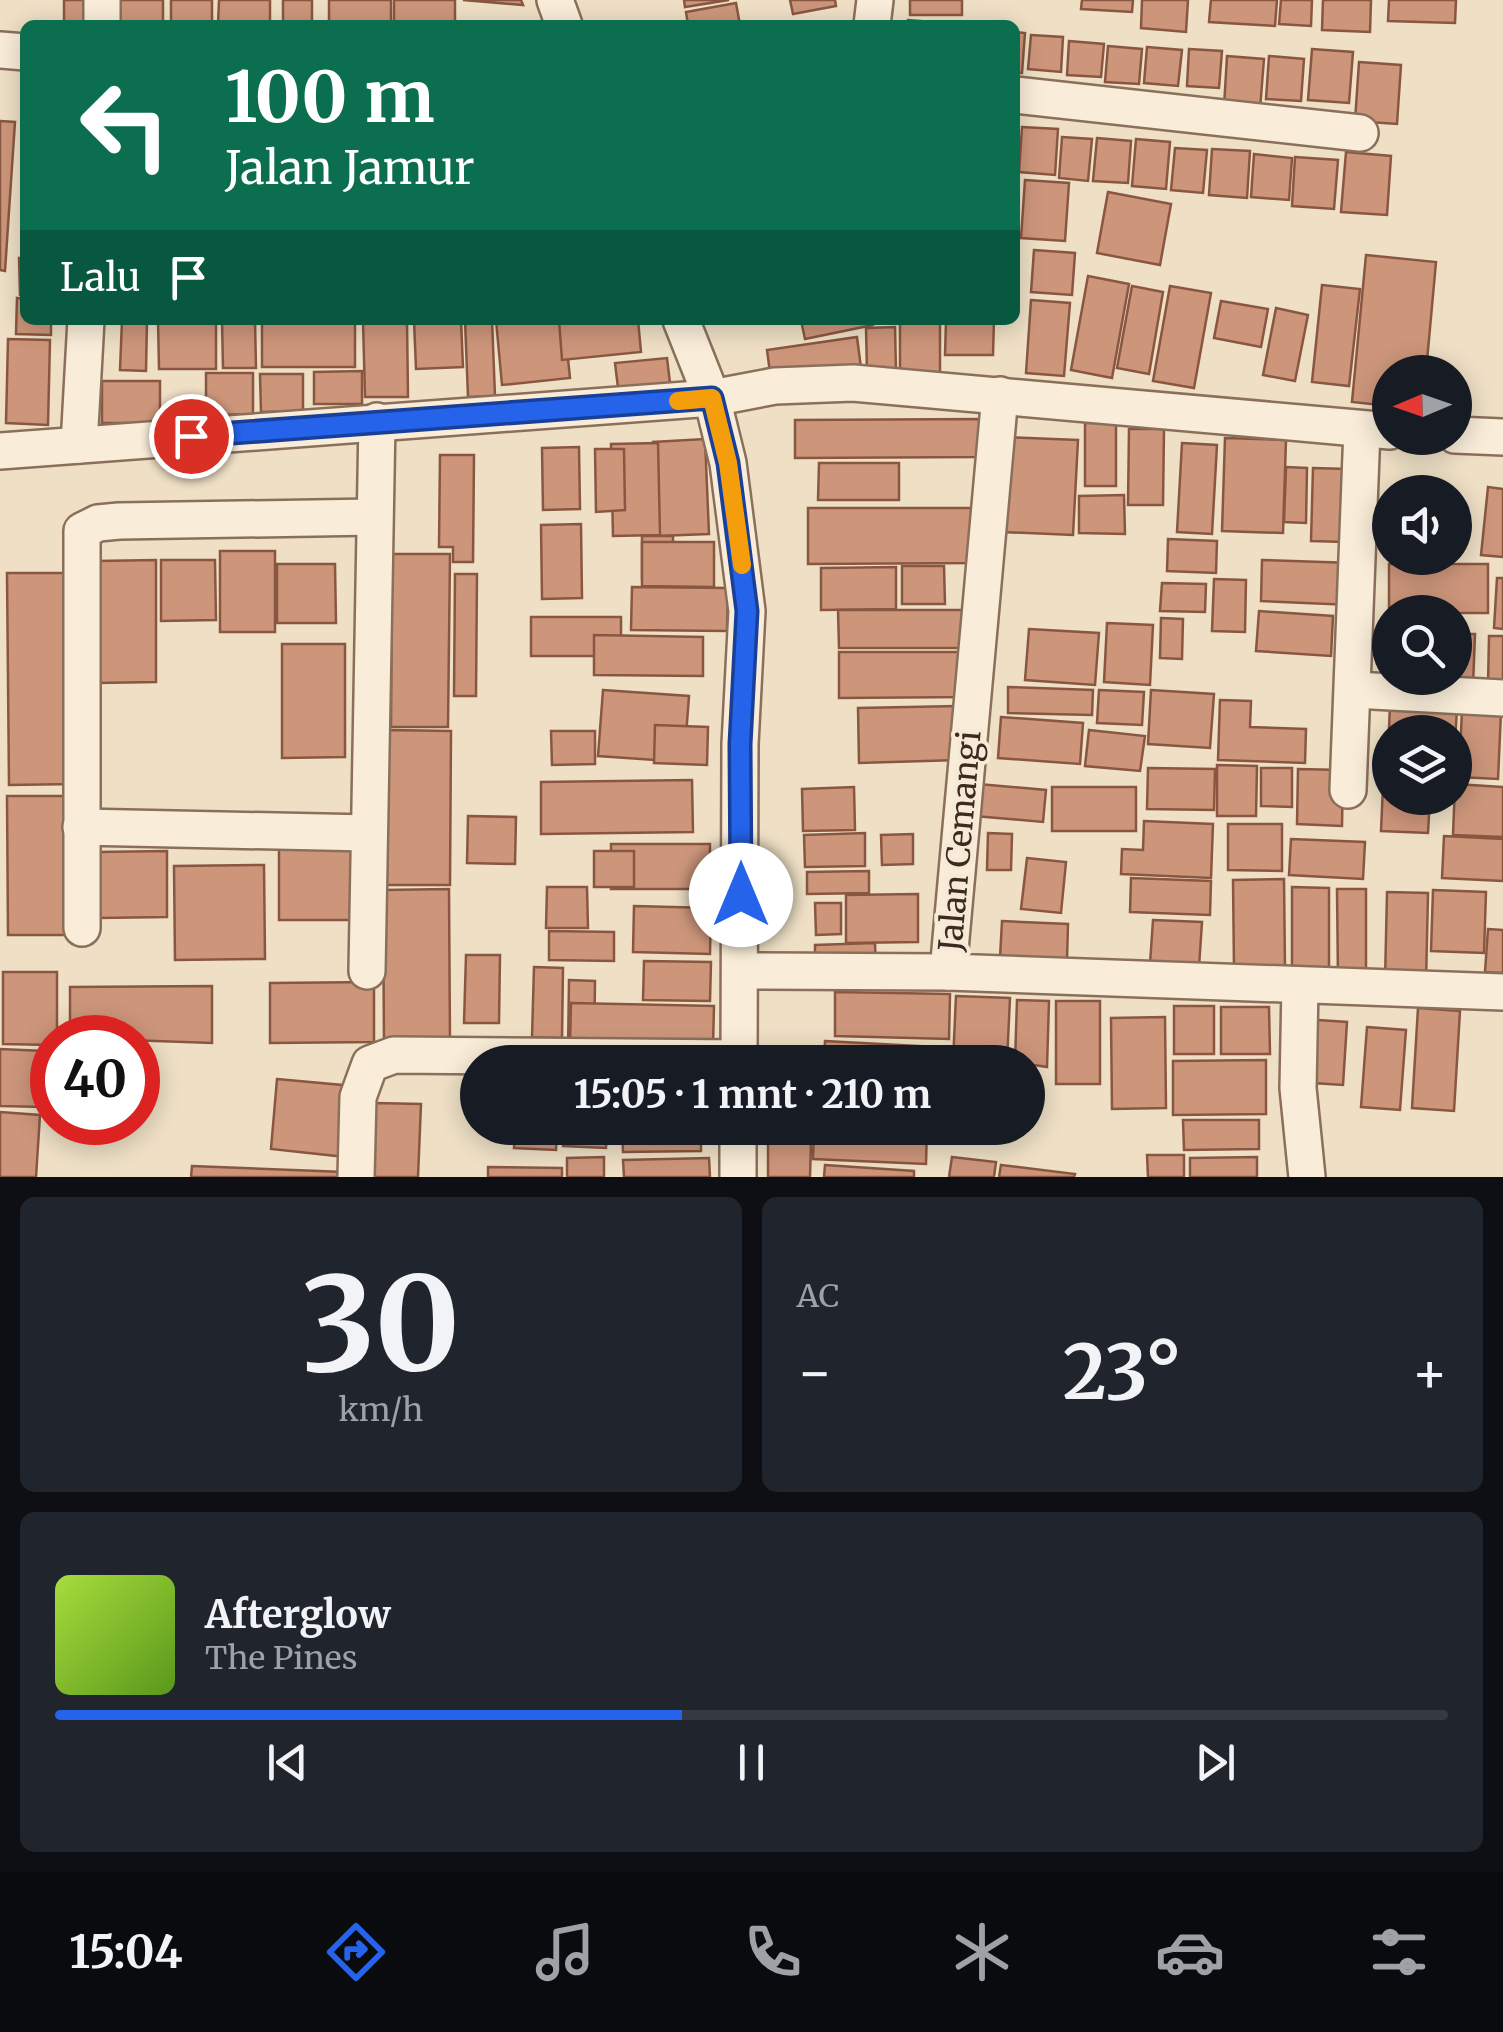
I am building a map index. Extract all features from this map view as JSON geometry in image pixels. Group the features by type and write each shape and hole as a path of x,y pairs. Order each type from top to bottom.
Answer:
{"street":[{"path":"1020,96 1360,133"},
{"path":"79,445 86,325"},
{"path":"683,325 712,398 728,463 747,611 740,744 739,1045"},
{"path":"0,451 712,398 774,386 853,383 1372,430"},
{"name":"Jalan Cemangi","path":"1000,395 948,972 1503,992"},
{"path":"367,971 376,421"},
{"path":"1472,435 1503,437"},
{"path":"1348,790 1374,455"},
{"path":"82,928 82,531 98,523 119,521 374,516"},
{"path":"1354,690 1503,698"},
{"path":"81,827 369,833"},
{"path":"741,970 948,972"},
{"path":"1300,986 1298,1088 1307,1177"},
{"path":"356,1177 358,1097 370,1064 394,1055 460,1056"},
{"path":"738,1145 738,1177"}],"building":[{"path":"64,0 99,0 99,20 64,20"},
{"path":"118,0 163,0 163,20 118,20"},
{"path":"171,0 212,0 212,20 171,20"},
{"path":"219,0 270,0 270,20 218,20"},
{"path":"283,0 312,0 312,20 283,20"},
{"path":"329,0 391,0 391,20 329,20"},
{"path":"394,0 455,0 455,20 394,20"},
{"path":"463,0 521,0 523,5"},
{"path":"684,0 729,0 685,7"},
{"path":"790,0 835,0 836,6 793,14"},
{"path":"910,0 962,0 962,15 910,15"},
{"path":"1082,0 1133,0 1132,12 1081,9"},
{"path":"1142,0 1188,0 1186,32 1141,28"},
{"path":"1211,0 1277,0 1275,26 1209,22"},
{"path":"1281,0 1312,0 1311,26 1279,24"},
{"path":"1323,0 1371,0 1370,32 1322,30"},
{"path":"1389,0 1456,0 1455,23 1388,21"},
{"path":"736,3 739,20 687,20 686,12"},
{"path":"1020,32 1025,33 1020,73"},
{"path":"1031,35 1063,37 1061,72 1028,69"},
{"path":"1069,41 1104,44 1101,77 1067,75"},
{"path":"1108,46 1142,49 1139,84 1105,82"},
{"path":"1147,47 1182,50 1178,86 1144,83"},
{"path":"1189,49 1222,51 1219,88 1187,86"},
{"path":"1312,49 1353,52 1349,103 1308,100"},
{"path":"1227,56 1264,59 1260,109 1224,107"},
{"path":"1269,56 1304,59 1301,101 1266,99"},
{"path":"1359,62 1401,65 1397,124 1355,121"},
{"path":"0,121 15,122 5,271 0,270"},
{"path":"1022,127 1058,129 1055,175 1020,172"},
{"path":"1062,137 1092,139 1088,181 1059,178"},
{"path":"1097,138 1131,141 1128,183 1093,181"},
{"path":"1136,139 1170,142 1166,189 1132,186"},
{"path":"1175,148 1207,150 1203,193 1171,190"},
{"path":"1212,149 1250,151 1247,198 1209,195"},
{"path":"1346,152 1391,156 1387,215 1341,212"},
{"path":"1254,154 1292,158 1289,200 1251,197"},
{"path":"1295,157 1338,160 1334,209 1292,206"},
{"path":"1025,180 1069,183 1065,241 1021,238"},
{"path":"1108,192 1171,204 1160,265 1097,253"},
{"path":"1034,250 1075,253 1072,295 1031,292"},
{"path":"1366,255 1436,262 1428,355 1372,355 1372,404 1352,402"},
{"path":"1088,276 1129,284 1112,378 1071,370"},
{"path":"1322,285 1360,289 1349,386 1312,382"},
{"path":"1132,286 1163,292 1149,374 1117,368"},
{"path":"1170,286 1211,293 1194,388 1153,381"},
{"path":"17,298 20,325 51,325 51,335 16,334"},
{"path":"1031,300 1070,303 1064,376 1026,373"},
{"path":"1221,301 1268,309 1261,347 1214,338"},
{"path":"1276,308 1308,315 1295,381 1263,375"},
{"path":"122,325 147,325 146,371 120,370"},
{"path":"158,325 216,325 216,369 159,369"},
{"path":"222,325 255,325 256,368 223,368"},
{"path":"262,325 355,325 355,367 262,367"},
{"path":"363,325 407,325 408,397 365,397"},
{"path":"414,325 461,325 463,367 416,369"},
{"path":"465,325 492,325 495,396 468,397"},
{"path":"496,325 565,325 570,378 502,385"},
{"path":"559,325 638,325 641,352 562,360"},
{"path":"802,325 873,325 805,339"},
{"path":"900,325 940,325 940,373 900,372"},
{"path":"946,325 994,325 993,355 945,355"},
{"path":"895,327 896,371 867,372 866,328"},
{"path":"857,337 861,368 771,380 767,350"},
{"path":"8,339 50,340 48,425 6,423"},
{"path":"667,358 670,383 618,388 615,363"},
{"path":"362,371 362,404 314,404 314,372"},
{"path":"206,373 253,373 253,414 206,415"},
{"path":"260,374 303,374 303,411 261,412"},
{"path":"102,381 160,381 160,423 102,423"},
{"path":"980,419 980,457 795,458 795,420"},
{"path":"1085,423 1116,423 1116,486 1085,486"},
{"path":"1129,429 1164,429 1163,505 1128,505"},
{"path":"1007,437 1078,440 1073,535 1002,532"},
{"path":"1225,438 1286,440 1283,533 1222,531"},
{"path":"705,439 709,534 657,536 653,442"},
{"path":"658,443 660,535 613,536 611,444"},
{"path":"1182,443 1217,445 1212,534 1177,532"},
{"path":"579,447 580,509 543,510 542,448"},
{"path":"595,449 624,449 625,510 596,512"},
{"path":"440,455 474,455 473,562 453,562 453,547 439,547"},
{"path":"819,463 899,463 899,500 818,500"},
{"path":"1286,467 1307,468 1306,523 1284,522"},
{"path":"1313,468 1348,469 1345,542 1311,541"},
{"path":"1488,487 1503,489 1503,557 1481,555"},
{"path":"1124,495 1125,534 1079,533 1079,496"},
{"path":"808,508 977,508 977,563 808,564"},
{"path":"581,524 582,598 542,599 541,525"},
{"path":"642,536 673,536 673,580 642,579"},
{"path":"1168,539 1217,541 1216,573 1167,571"},
{"path":"642,542 714,542 714,587 642,586"},
{"path":"220,551 275,551 275,632 220,632"},
{"path":"392,554 450,554 448,727 391,727"},
{"path":"156,560 156,682 98,683 97,561"},
{"path":"161,560 215,560 216,620 161,621"},
{"path":"1262,560 1353,563 1351,605 1261,601"},
{"path":"277,564 335,564 336,623 277,623"},
{"path":"1472,564 1488,564 1488,613 1472,613 1472,595 1389,595 1389,575 1472,575"},
{"path":"902,566 944,566 945,604 902,604"},
{"path":"896,567 896,609 821,610 821,568"},
{"path":"7,573 75,573 76,784 9,785"},
{"path":"455,574 477,574 476,696 454,696"},
{"path":"1497,578 1503,578 1503,629 1494,628"},
{"path":"1214,579 1246,580 1245,632 1212,631"},
{"path":"1162,583 1206,584 1205,612 1160,611"},
{"path":"632,587 728,588 727,631 631,630"},
{"path":"838,610 968,610 968,648 839,648"},
{"path":"1259,611 1333,616 1331,656 1256,651"},
{"path":"531,617 621,617 621,656 531,656"},
{"path":"1161,618 1183,619 1182,659 1160,658"},
{"path":"1107,623 1153,625 1150,685 1104,682"},
{"path":"1029,629 1099,633 1095,685 1025,680"},
{"path":"1472,634 1475,634 1473,686"},
{"path":"594,635 703,637 703,676 594,675"},
{"path":"1489,636 1503,636 1503,687 1488,686"},
{"path":"282,644 345,644 345,757 282,758"},
{"path":"839,652 969,652 969,697 839,698"},
{"path":"1008,687 1093,690 1092,715 1008,713"},
{"path":"603,690 689,696 684,762 598,756"},
{"path":"1099,690 1144,692 1142,725 1097,723"},
{"path":"1151,690 1214,694 1210,748 1148,744"},
{"path":"1220,700 1251,701 1250,727 1306,729 1305,763 1218,760"},
{"path":"1390,705 1457,708 1457,715 1390,715"},
{"path":"957,706 958,760 859,763 858,708"},
{"path":"1462,710 1501,712 1498,779 1472,778 1472,715 1462,715"},
{"path":"1001,717 1083,723 1080,764 998,758"},
{"path":"655,725 708,727 707,765 654,763"},
{"path":"388,730 451,731 450,885 387,885"},
{"path":"1089,730 1145,736 1140,771 1085,766"},
{"path":"551,731 595,731 595,764 552,765"},
{"path":"1217,765 1257,766 1256,816 1217,816"},
{"path":"1148,768 1215,769 1214,810 1147,809"},
{"path":"1261,768 1292,768 1292,807 1261,806"},
{"path":"1298,769 1343,770 1342,826 1297,824"},
{"path":"692,780 693,832 541,834 541,782"},
{"path":"978,784 1046,790 1043,822 975,816"},
{"path":"1472,785 1503,787 1503,837 1453,835 1454,815 1472,815"},
{"path":"854,787 855,830 803,831 802,789"},
{"path":"1052,787 1136,787 1136,831 1052,831"},
{"path":"7,796 69,796 70,935 8,935"},
{"path":"1382,815 1429,815 1428,833 1381,831"},
{"path":"468,816 516,817 515,864 467,863"},
{"path":"1144,821 1213,824 1211,878 1121,874 1122,849 1143,850"},
{"path":"1228,824 1282,824 1282,871 1228,870"},
{"path":"865,833 865,866 805,867 804,835"},
{"path":"988,833 1012,834 1011,870 987,870"},
{"path":"913,834 913,864 882,865 881,835"},
{"path":"1444,836 1503,839 1503,881 1442,878"},
{"path":"1291,839 1365,842 1363,879 1289,875"},
{"path":"611,844 710,844 710,889 611,889"},
{"path":"356,845 357,920 279,920 279,846"},
{"path":"167,851 167,917 98,918 97,852"},
{"path":"594,851 634,851 634,887 594,887"},
{"path":"1027,858 1066,862 1061,913 1021,909"},
{"path":"264,865 265,959 175,960 174,866"},
{"path":"869,871 869,893 807,894 807,872"},
{"path":"1131,878 1211,881 1210,915 1130,912"},
{"path":"1284,879 1285,969 1234,969 1233,880"},
{"path":"547,887 587,887 588,928 546,928"},
{"path":"1292,887 1329,888 1329,975 1292,975"},
{"path":"449,889 450,1044 384,1044 383,890"},
{"path":"1337,889 1366,889 1366,980 1338,980"},
{"path":"1433,890 1486,892 1484,953 1431,951"},
{"path":"1387,892 1428,893 1426,982 1385,981"},
{"path":"918,894 918,942 846,943 846,895"},
{"path":"815,903 841,903 841,934 816,935"},
{"path":"634,906 711,908 710,954 633,952"},
{"path":"1153,920 1202,922 1199,967 1150,964"},
{"path":"1002,921 1068,924 1067,961 1000,958"},
{"path":"1488,929 1503,930 1503,973 1485,972"},
{"path":"549,931 614,932 614,961 549,960"},
{"path":"875,943 876,969 815,970 815,945"},
{"path":"466,955 500,955 499,1023 464,1023"},
{"path":"644,961 711,962 710,1001 643,1000"},
{"path":"534,967 563,968 562,1038 532,1037"},
{"path":"3,972 57,972 57,1015 30,1015 30,1045 3,1044"},
{"path":"569,980 595,981 594,1045 568,1045"},
{"path":"374,982 374,1042 270,1043 270,983"},
{"path":"212,986 212,1043 160,1041 160,1015 70,1015 70,987"},
{"path":"835,992 950,994 949,1039 835,1036"},
{"path":"956,996 1010,998 1008,1045 954,1045"},
{"path":"1017,1000 1049,1001 1047,1067 1045,1045 1016,1045"},
{"path":"1056,1001 1100,1001 1100,1084 1056,1084"},
{"path":"571,1003 714,1006 713,1045 570,1043"},
{"path":"1174,1006 1214,1006 1214,1054 1174,1054"},
{"path":"1221,1007 1269,1007 1270,1054 1221,1054"},
{"path":"1418,1008 1460,1011 1454,1111 1412,1108"},
{"path":"1165,1017 1166,1108 1112,1109 1111,1018"},
{"path":"1318,1020 1347,1022 1343,1085 1313,1083"},
{"path":"1367,1027 1406,1030 1400,1110 1361,1107"},
{"path":"825,1041 899,1045 825,1045"},
{"path":"0,1049 30,1050 30,1107 0,1106"},
{"path":"1266,1060 1266,1114 1173,1115 1173,1061"},
{"path":"277,1079 353,1086 346,1157 271,1149"},
{"path":"375,1103 421,1104 418,1177 374,1177"},
{"path":"0,1112 30,1114 30,1145 38,1145 36,1177 0,1177"},
{"path":"1183,1120 1259,1120 1259,1149 1184,1150"},
{"path":"514,1145 556,1145 556,1150"},
{"path":"563,1145 606,1145 606,1148"},
{"path":"623,1145 701,1145 701,1151 623,1152"},
{"path":"768,1145 811,1145 810,1177 768,1177"},
{"path":"813,1145 927,1145 926,1164 813,1159"},
{"path":"1147,1155 1184,1155 1184,1177 1148,1177"},
{"path":"604,1157 604,1177 567,1177 567,1158"},
{"path":"952,1157 996,1162 994,1177 949,1177"},
{"path":"1257,1157 1257,1177 1190,1177 1190,1158"},
{"path":"709,1158 710,1177 624,1177 623,1160"},
{"path":"825,1165 914,1171 914,1177 824,1177"},
{"path":"1001,1165 1075,1174 999,1177"},
{"path":"192,1166 344,1172 344,1177 191,1177"},
{"path":"488,1167 562,1168 562,1177 488,1177"}],"slow traffic":[{"path":"678,401 712,398 728,463 742,565"}],"route":[{"path":"191,436 712,398 728,463 747,611 740,744 741,895"}]}
